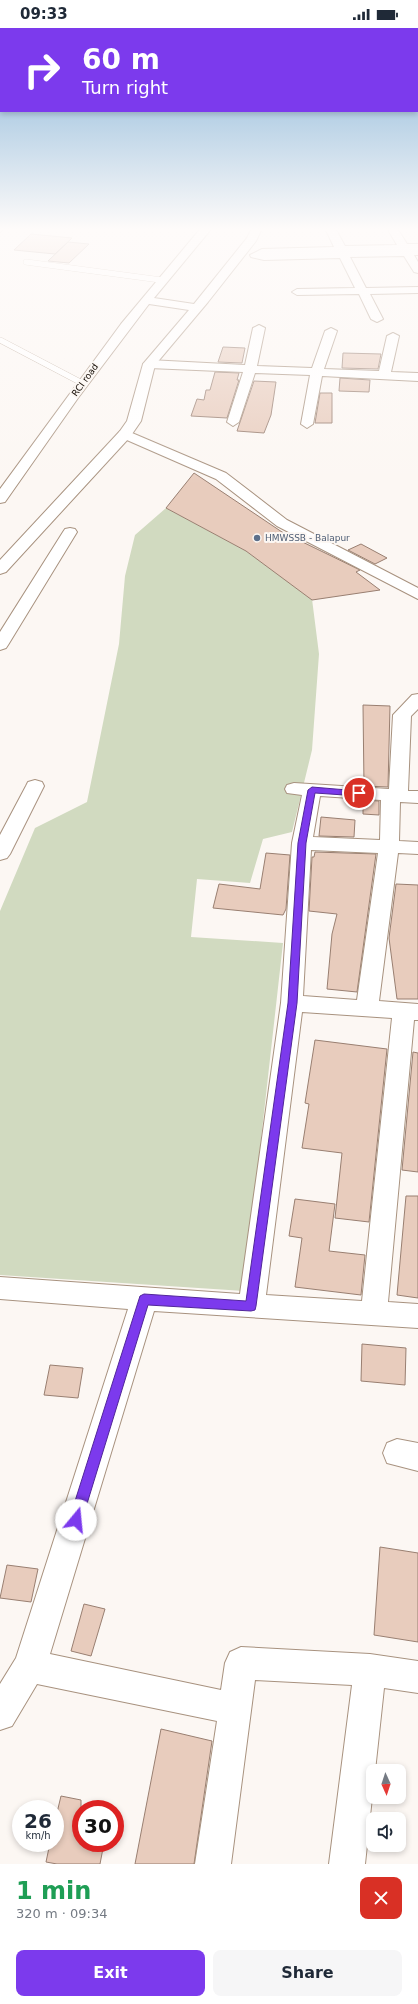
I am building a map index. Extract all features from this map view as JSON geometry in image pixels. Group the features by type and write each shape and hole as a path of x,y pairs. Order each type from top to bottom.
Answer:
{"main road":[{"name":"RCI road","path":"0,500 82,383 135,314"},
{"path":"2,564 124,434 134,421 149,364 191,314"}],"street":[{"path":"374,314 377,320"},
{"path":"233,422 250,368 259,328"},
{"path":"307,424 317,372 331,331"},
{"path":"384,376 393,336"},
{"path":"149,364 418,377"},
{"path":"124,434 221,476 282,523 418,594"},
{"path":"0,645 70,532"},
{"path":"368,1008 389,848 402,715 418,699"},
{"path":"0,854 35,786"},
{"path":"251,1306 292,1003 302,843 303,789 418,797"},
{"path":"302,843 389,848 418,848"},
{"path":"292,1003 411,1012 374,1312"},
{"path":"0,1288 144,1299 374,1312 418,1316"},
{"path":"0,1714 30,1666 144,1299"},
{"path":"213,1864 236,1709 241,1663 370,1670 418,1678"},
{"path":"30,1666 236,1709"},
{"path":"347,1864 370,1670"}],"lane":[{"path":"0,340 82,383"}],"green space":[{"path":"166,508 246,551 312,599 319,654 312,750 292,832 263,839 250,883 197,879 191,937 283,943 244,1291 0,1275 0,911 35,828 87,802 119,644 125,576 135,535"}],"building":[{"path":"223,347 245,348 242,363 218,362"},
{"path":"343,353 381,354 378,369 342,368"},
{"path":"215,372 239,373 237,380 239,380 227,418 191,416 197,399 204,400 206,390 210,390"},
{"path":"340,378 370,380 369,392 339,391"},
{"path":"254,381 276,382 271,415 264,433 237,431"},
{"path":"320,393 332,393 332,423 315,423"},
{"name":"HMWSSB - Balapur","path":"194,473 282,532 360,570 356,572 380,590 312,600 246,551 166,508"},
{"path":"361,544 387,558 375,564 348,550"},
{"path":"363,705 390,706 388,787 364,786"},
{"path":"363,800 379,801 379,815 363,814"},
{"path":"321,817 355,820 354,837 319,836"},
{"path":"315,852 376,854 357,992 327,989 332,934 337,914 309,911 312,857 314,857"},
{"path":"266,853 290,855 286,909 283,915 213,908 219,884 260,889"},
{"path":"396,884 418,885 418,999 397,999 389,938"},
{"path":"315,1040 387,1049 369,1222 335,1218 342,1153 302,1148 309,1104 305,1103"},
{"path":"413,1052 418,1053 418,1172 402,1170"},
{"path":"406,1196 418,1196 418,1298 397,1295"},
{"path":"295,1199 335,1204 329,1251 365,1255 361,1295 295,1287 302,1238 289,1236"},
{"path":"362,1344 406,1348 405,1385 361,1381"},
{"path":"50,1365 83,1368 78,1398 44,1395"},
{"path":"380,1547 418,1553 418,1642 374,1635"},
{"path":"7,1565 38,1569 31,1602 0,1598"},
{"path":"84,1604 105,1609 91,1656 71,1651"},
{"path":"161,1729 212,1741 194,1864 135,1864"},
{"path":"61,1796 81,1800 72,1800 72,1852 102,1852 100,1864 57,1864 46,1862 48,1852 64,1852 64,1800 60,1800"}],"place":[{"name":"HMWSSB - Balapur","path":"257,538"}],"route":[{"path":"76,1520 144,1299 251,1306 292,1003 302,843 312,790 359,793"}]}
